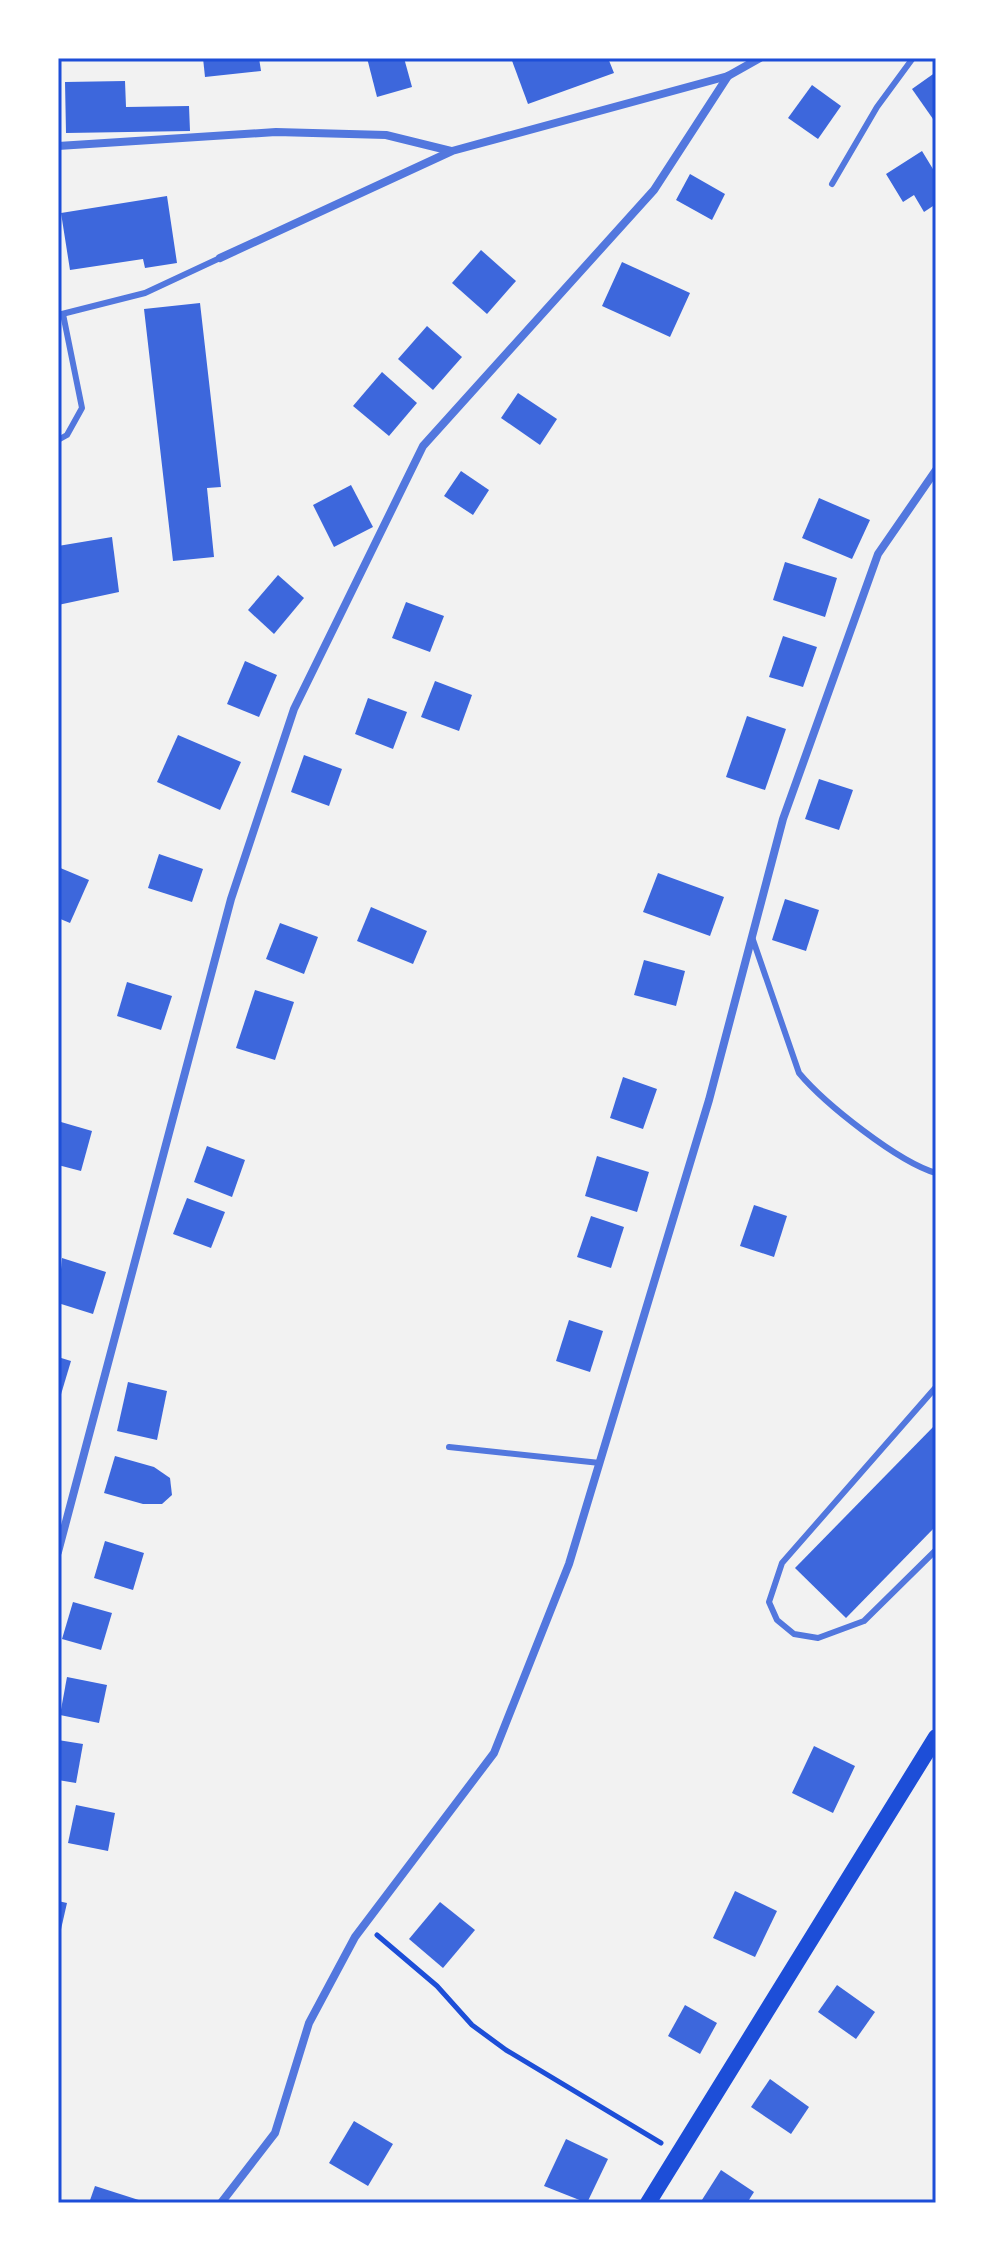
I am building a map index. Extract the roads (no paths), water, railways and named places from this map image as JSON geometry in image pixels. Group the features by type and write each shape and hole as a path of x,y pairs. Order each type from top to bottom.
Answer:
{"main road":[{"path":"648,2203 936,1737"}],"street":[{"path":"220,258 452,151 728,76 760,58"},
{"path":"58,1552 231,899 294,709 423,446 654,190 728,76"},
{"path":"58,146 276,132 386,135 452,151"},
{"path":"221,2203 275,2133 309,2023 364,1926 494,1753 569,1564 709,1100 783,819 878,554 936,470"}],"lane":[{"path":"832,184 877,107 913,58"},
{"path":"58,440 67,435 82,408 60,314 145,293 220,258"},
{"path":"752,937 799,1073 814,1091 875,1138 936,1173"},
{"path":"936,1387 782,1563 769,1602 777,1620 794,1634 818,1638 864,1621 936,1550"},
{"path":"449,1447 600,1463"}]}
